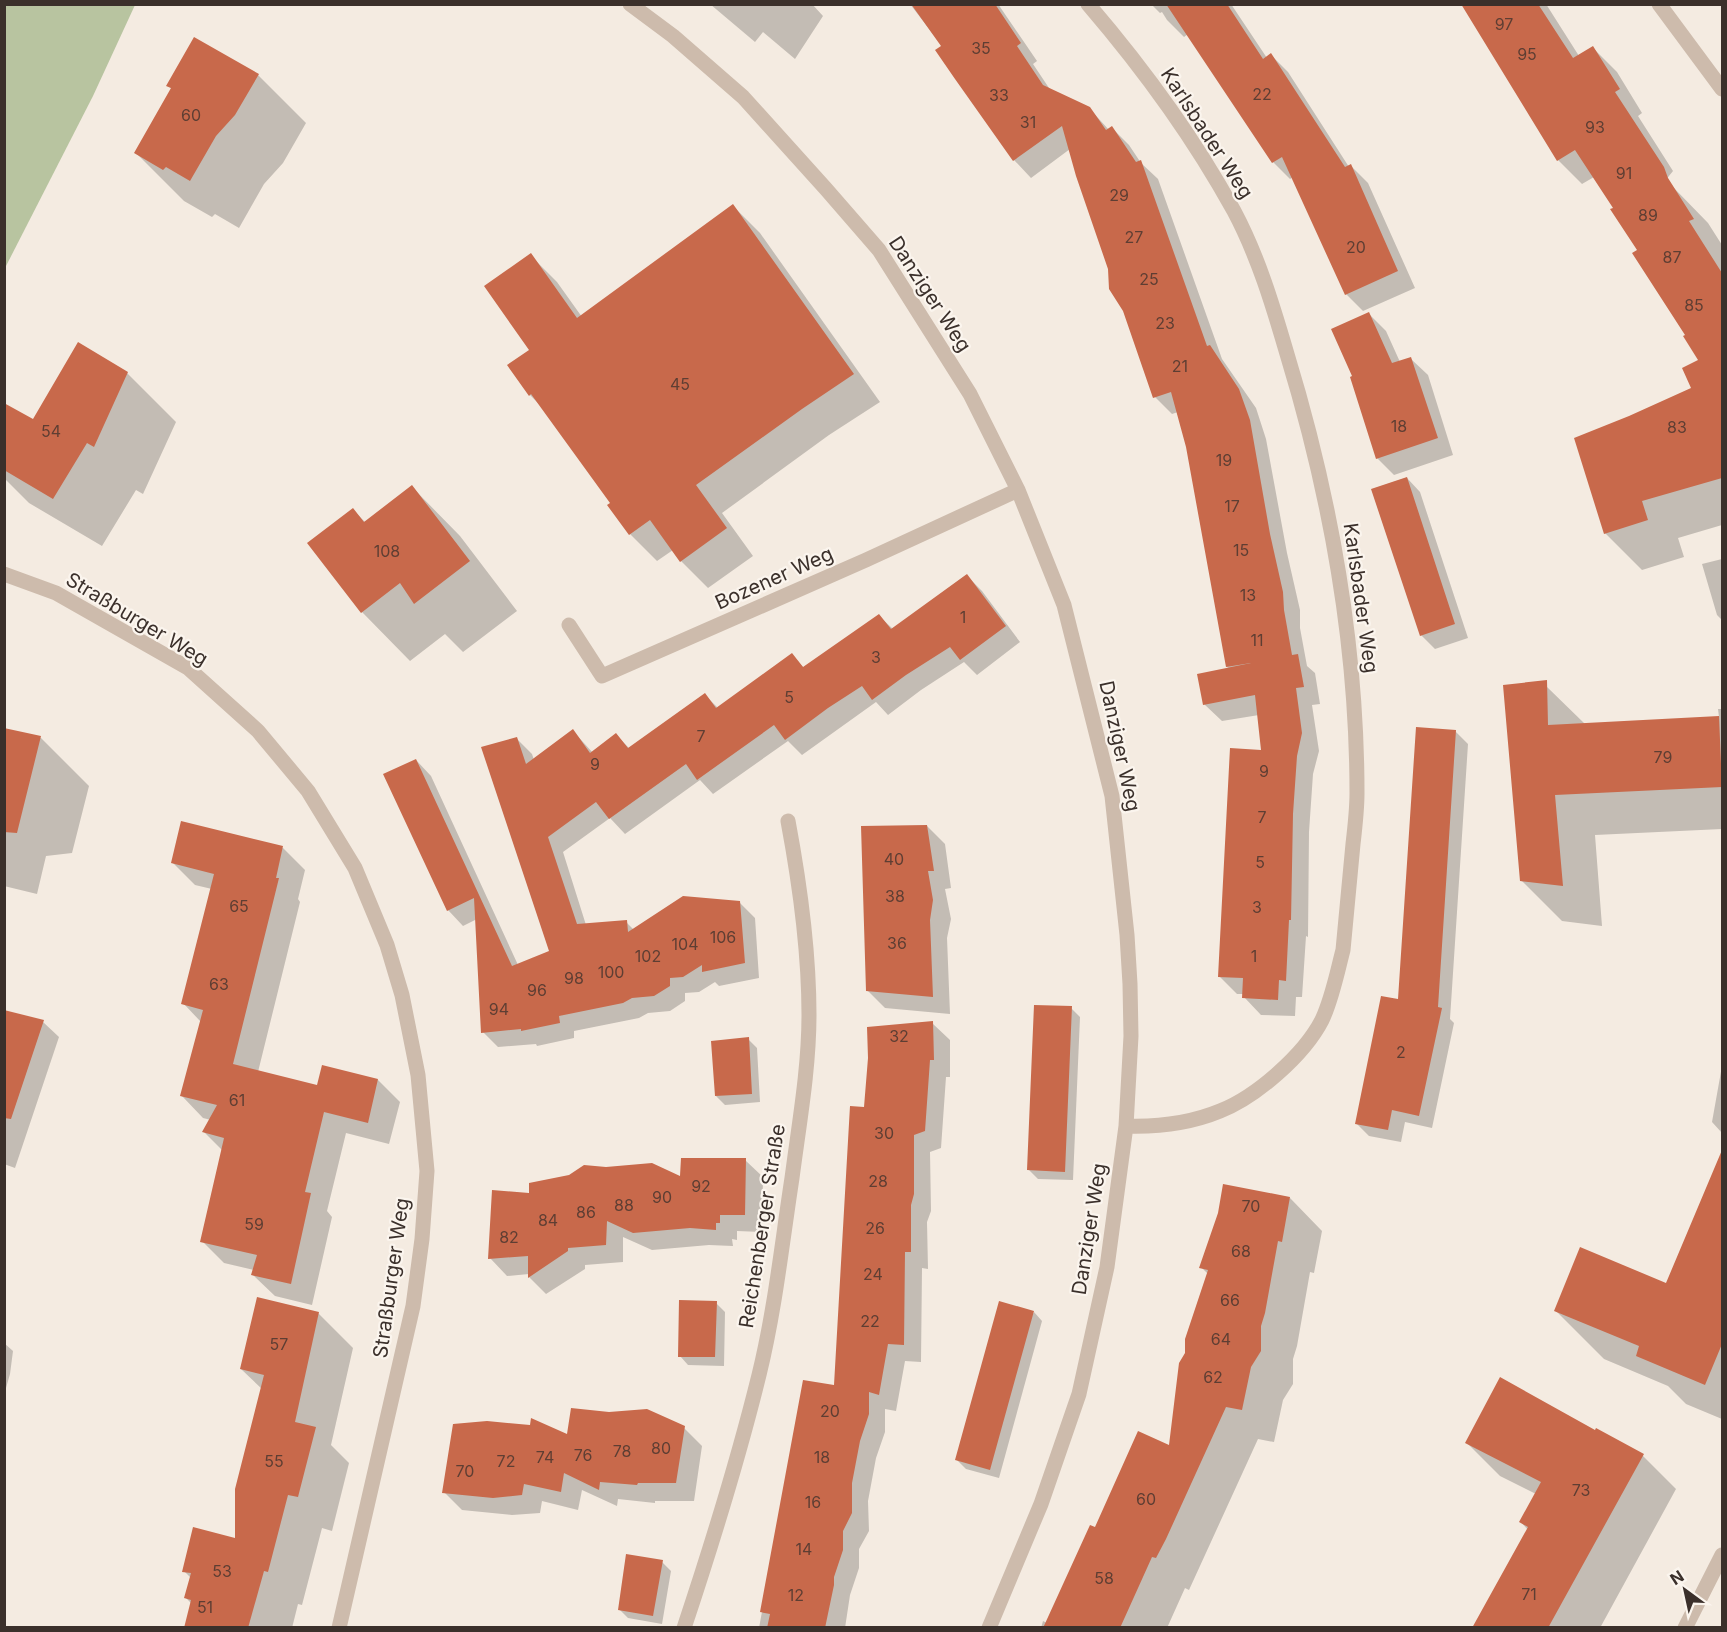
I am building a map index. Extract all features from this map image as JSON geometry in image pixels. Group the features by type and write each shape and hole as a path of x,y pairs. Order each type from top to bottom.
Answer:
{"street":[{"name":"Danziger Weg","path":"630,4 673,36 743,97 826,189 879,250 970,394 1018,490 1064,605 1112,796 1130,984 1131,1036 1126,1126 1107,1267 1079,1394 1041,1504 989,1628"},
{"name":"Karlsbader Weg","path":"1088,4 1159,93 1191,142 1234,212 1267,288 1305,414 1327,515 1349,647 1357,741 1357,797 1343,950 1321,1021 1291,1063 1251,1093 1221,1111 1188,1121 1153,1127 1126,1126"},
{"path":"1659,4 1722,89"},
{"name":"Bozener Weg","path":"569,625 602,676 866,560 1018,490"},
{"name":"Straßburger Weg","path":"4,574 56,593 188,668 258,731 308,791 355,868 387,945 402,995 418,1075 427,1171 422,1239 405,1340 339,1628"},
{"name":"Reichenberger Straße","path":"684,1628 717,1529 760,1373 776,1293 803,1096 809,1016 806,952 800,884 788,821"},
{"path":"1685,1628 1722,1555"}],"green space":[{"path":"5,4 135,5 93,96 5,268"}],"building":[{"path":"911,4 995,4 1021,43 1017,46 1043,85 1090,107 1106,130 1112,126 1136,162 1141,160 1207,346 1210,345 1239,389 1250,420 1270,534 1283,592 1292,655 1298,654 1304,687 1296,688 1302,733 1297,756 1293,814 1291,920 1289,920 1286,981 1279,980 1278,1000 1242,998 1243,978 1218,977 1230,748 1261,750 1255,695 1203,705 1197,674 1251,663 1226,667 1186,447 1171,392 1153,398 1123,311 1109,289 1108,269 1076,176 1062,126 1013,161 935,50 941,46"},
{"path":"1166,4 1227,4 1263,59 1271,53 1345,167 1351,164 1398,271 1345,295 1282,157 1272,163"},
{"path":"1461,4 1538,4 1573,58 1593,46 1620,89 1615,92 1664,167 1668,178 1694,219 1689,221 1722,273 1722,478 1642,501 1648,520 1604,534 1574,438 1691,388 1682,368 1698,360 1683,336 1685,335 1632,253 1637,250 1610,209 1613,208 1575,150 1557,161"},
{"path":"194,37 259,74 235,115 216,136 190,181 166,167 163,170 134,153 171,88 166,86"},
{"path":"733,204 854,374 696,485 727,528 680,562 650,520 629,535 607,505 610,503 531,394 529,396 507,365 529,350 484,286 531,253 577,318"},
{"path":"1369,312 1392,363 1411,357 1438,438 1376,459 1350,377 1352,376 1331,329"},
{"path":"78,342 128,372 94,447 87,443 53,499 4,470 4,403 33,419"},
{"path":"1407,477 1455,624 1420,636 1371,489"},
{"path":"412,485 470,561 414,604 400,583 361,613 307,543 353,508 364,522"},
{"path":"967,574 1006,626 960,660 950,647 872,700 862,686 785,740 774,725 697,780 686,764 609,819 596,802 548,837 577,924 627,920 628,932 683,896 740,901 745,963 702,972 702,965 683,977 670,978 670,986 654,996 632,998 623,1003 559,1016 560,1023 521,1031 521,1029 481,1033 474,898 447,911 383,774 416,759 512,966 549,951 481,747 517,737 526,764 573,729 590,753 616,733 628,748 705,693 716,708 792,653 803,667 879,614 891,629"},
{"path":"1547,680 1548,725 1719,716 1722,787 1555,795 1563,886 1520,881 1503,685"},
{"path":"1416,727 1456,730 1438,1007 1442,1008 1419,1116 1392,1110 1388,1130 1355,1124 1381,996 1398,999"},
{"path":"4,728 41,736 17,833 4,832"},
{"path":"181,821 283,846 276,878 279,878 233,1064 317,1085 322,1065 378,1079 368,1123 324,1112 305,1192 311,1193 291,1284 251,1275 257,1255 200,1242 224,1138 202,1132 217,1105 180,1096 203,1010 181,1004 214,874 171,863"},
{"path":"927,825 934,871 928,871 933,900 930,920 933,997 866,991 861,826"},
{"path":"1034,1005 1072,1006 1065,1172 1027,1170"},
{"path":"4,1010 44,1020 11,1119 4,1118"},
{"path":"933,1021 934,1060 930,1060 925,1131 914,1135 911,1252 905,1252 904,1345 888,1344 879,1395 869,1392 869,1414 860,1441 852,1483 852,1513 843,1531 843,1550 834,1577 825,1628 767,1628 770,1614 760,1612 803,1380 834,1385 850,1106 864,1107 868,1058 867,1027"},
{"path":"749,1037 752,1094 715,1096 711,1041"},
{"path":"1722,1150 1722,1344 1705,1385 1636,1356 1639,1346 1554,1311 1580,1247 1666,1283"},
{"path":"681,1158 746,1158 745,1215 720,1215 720,1223 716,1223 716,1230 690,1228 633,1233 607,1221 606,1245 568,1248 568,1251 528,1278 528,1256 488,1259 492,1190 529,1193 529,1183 569,1175 584,1165 606,1167 652,1163 680,1176"},
{"path":"1223,1184 1290,1197 1282,1242 1278,1241 1261,1326 1261,1351 1251,1367 1242,1410 1226,1407 1166,1539 1156,1558 1152,1557 1120,1628 1043,1628 1090,1525 1095,1527 1138,1431 1169,1445 1179,1363 1185,1353 1185,1339 1208,1270 1199,1268 1218,1213"},
{"path":"257,1297 319,1312 295,1422 316,1427 298,1497 288,1495 268,1572 264,1571 248,1628 184,1628 191,1600 184,1598 191,1573 182,1572 193,1527 235,1538 235,1489 264,1375 240,1369"},
{"path":"679,1300 717,1301 715,1357 678,1357"},
{"path":"999,1301 1034,1311 990,1470 955,1460"},
{"path":"1500,1377 1595,1430 1596,1428 1644,1454 1548,1628 1472,1628 1528,1527 1519,1522 1541,1482 1465,1443"},
{"path":"571,1408 609,1412 647,1409 685,1426 676,1483 638,1483 637,1485 600,1482 599,1490 564,1473 561,1492 524,1484 522,1495 493,1498 442,1493 453,1424 487,1421 530,1425 531,1418 567,1434"},
{"path":"626,1554 663,1560 653,1616 618,1610"}]}
